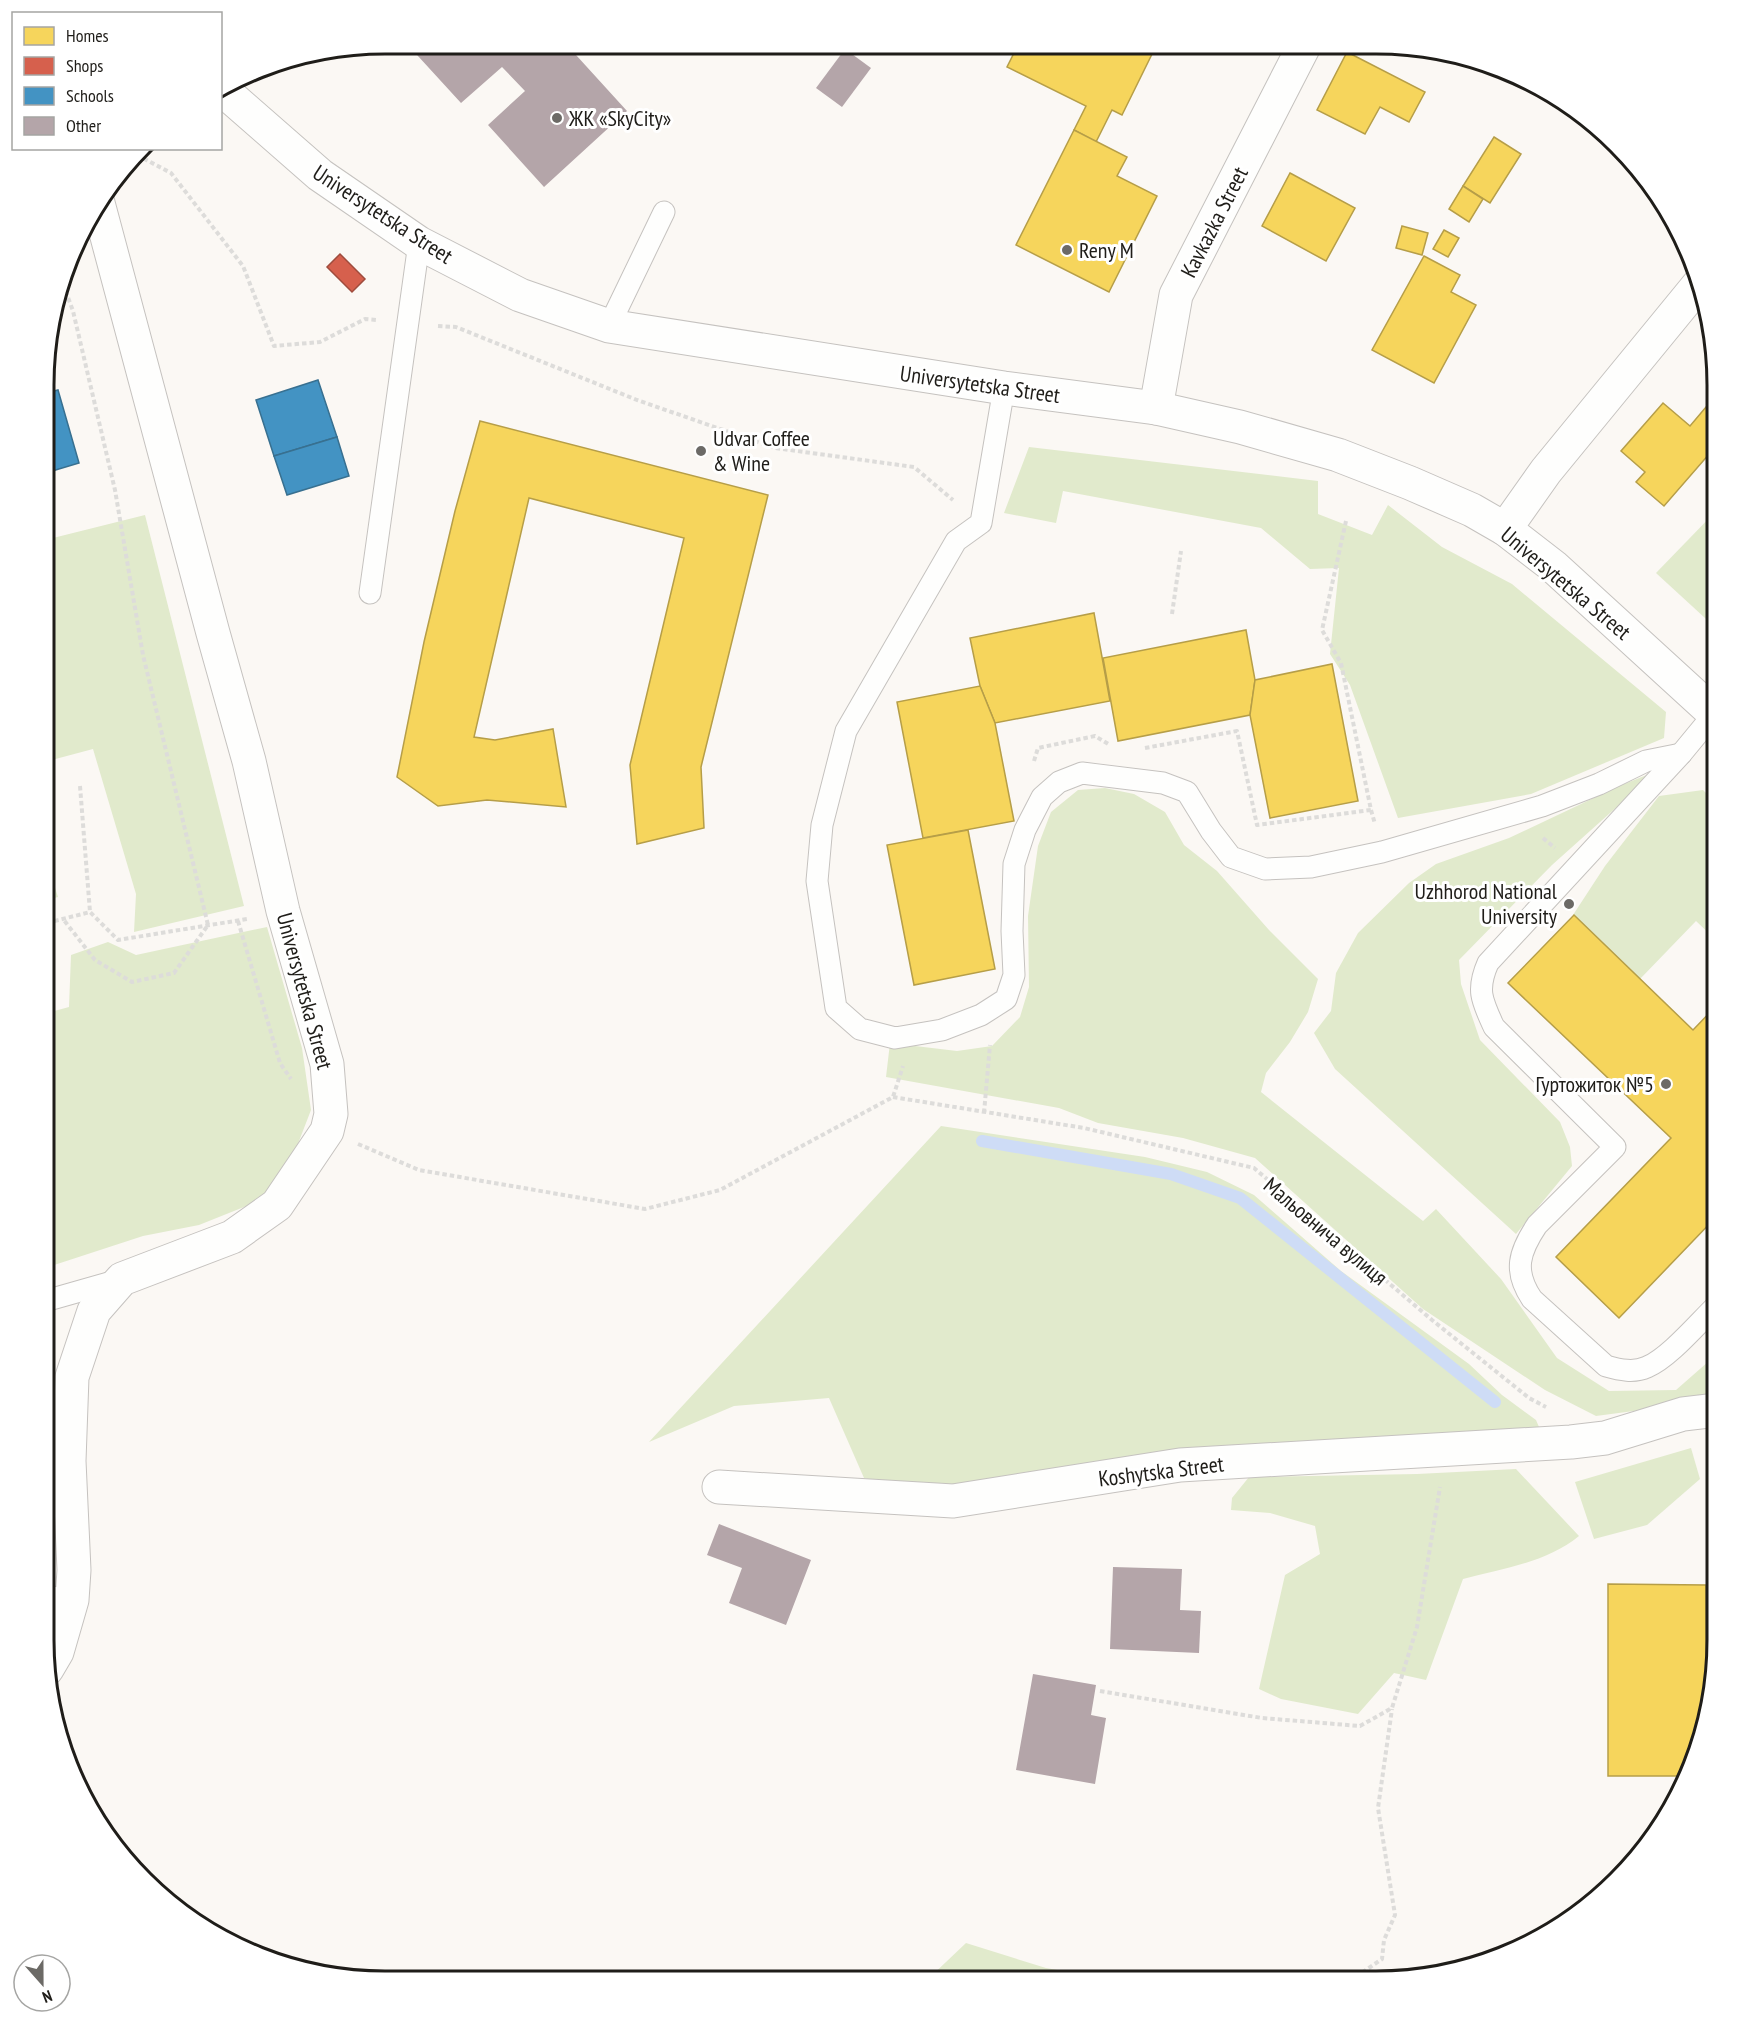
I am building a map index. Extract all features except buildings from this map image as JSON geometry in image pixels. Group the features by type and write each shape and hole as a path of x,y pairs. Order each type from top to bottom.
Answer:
{"street":[{"name":"Kavkazka Street","path":"1156,408 1176,295 1300,54"},
{"name":"Universytetska Street","path":"227,94 320,174 419,243 520,295 609,326 1004,388 1156,408 1240,427 1338,455 1472,510 1505,529 1552,566 1707,707"},
{"name":"Universytetska Street","path":"55,1656 57,1652 58,1598 74,1570 69,1461 72,1377 94,1311 122,1279 232,1237 277,1205 327,1131 331,1114 327,1064 283,911 249,761 101,214"},
{"path":"1505,529 1546,471 1694,292"},
{"name":"Koshytska Street","path":"719,1487 953,1501 1180,1465 1446,1450 1605,1438 1683,1414 1707,1411"}],"lane":[{"path":"609,326 664,212"},
{"path":"370,593 419,243"},
{"path":"1004,388 981,523 956,541 846,730 822,825 817,881 836,1008 860,1029 895,1038 942,1030 981,1015 1006,999 1014,975 1012,931 1014,864 1025,830 1042,796 1059,782 1082,773 1163,783 1187,792 1230,858 1265,869 1311,867 1382,852 1542,806 1599,784 1646,761 1681,754"},
{"path":"1707,725 1488,963 1480,987 1483,1004 1494,1027 1615,1148 1532,1233 1521,1255 1520,1272 1524,1287 1532,1299 1606,1366 1621,1370 1647,1367 1659,1360 1707,1314"},
{"path":"54,1298 122,1279"}],"path":[{"path":"144,159 171,173 243,266 274,346 320,342 365,319 456,327 637,400 775,448 914,467 981,523"},
{"path":"63,919 95,960 132,982 174,973 208,926 143,655 115,490 73,311 67,294"},
{"path":"1325,614 1346,521"},
{"path":"1172,614 1181,551"},
{"path":"80,786 90,912 118,940 238,921 283,911"},
{"path":"1515,814 1577,866"},
{"path":"54,921 90,912"},
{"path":"238,921 280,1063 293,1082"},
{"path":"984,1113 993,1007"},
{"name":"Мальовнича вулиця","path":"327,1131 419,1170 645,1209 720,1190 892,1097 1084,1128 1254,1168 1432,1320 1529,1398 1548,1408"},
{"path":"1365,1971 1382,1959 1384,1940 1395,1915 1378,1808 1392,1708 1417,1627 1446,1450"},
{"path":"1100,1691 1262,1718 1360,1726 1392,1708"}],"green space":[{"path":"1029,447 1318,481 1318,514 1372,535 1388,505 1442,547 1512,584 1666,712 1664,738 1531,794 1398,818 1350,685 1330,654 1339,568 1310,569 1261,528 1063,491 1056,523 1004,513"},
{"path":"145,515 244,906 134,932 136,894 93,749 54,759 54,538"},
{"path":"1707,520 1707,620 1656,573"},
{"path":"1657,771 1552,865 1459,960 1461,984 1480,1040 1560,1122 1570,1147 1572,1166 1516,1234 1335,1069 1314,1033 1331,1011 1336,973 1358,933 1409,883 1436,864 1509,838 1619,786"},
{"path":"1105,788 1134,794 1165,812 1184,845 1217,871 1269,930 1318,979 1308,1012 1290,1042 1266,1073 1261,1092 1423,1221 1436,1209 1501,1279 1557,1358 1609,1391 1676,1390 1707,1363 1707,1401 1596,1416 1545,1390 1423,1309 1255,1158 1183,1138 1098,1123 1059,1108 886,1077 890,1043 957,1051 992,1046 1020,1017 1029,987 1028,916 1038,846 1051,812 1078,790"},
{"path":"1703,790 1707,794 1707,931 1696,921 1640,979 1573,915 1605,866 1659,796"},
{"path":"54,885 58,897 54,898"},
{"path":"267,927 302,1048 311,1110 284,1180 249,1205 199,1225 143,1236 54,1265 54,1011 69,1007 71,955 108,942 136,955"},
{"path":"941,1126 1145,1157 1207,1172 1254,1195 1341,1271 1469,1364 1502,1395 1536,1420 1539,1427 1472,1438 905,1489 864,1478 829,1398 734,1406 649,1442"},
{"path":"1691,1448 1700,1479 1647,1525 1594,1539 1575,1482"},
{"path":"1516,1469 1579,1536 1539,1558 1463,1579 1426,1680 1394,1673 1358,1714 1281,1699 1259,1689 1285,1575 1320,1554 1315,1526 1270,1513 1231,1510 1232,1498 1249,1477 1417,1474"},
{"path":"966,1943 1063,1971 937,1971"}],"waterway":[{"path":"982,1141 1171,1174 1240,1198 1495,1402"}],"place":[{"name":"ЖК «SkyCity»","path":"557,118"},
{"name":"Reny M","path":"1067,250"},
{"name":"Udvar Coffee & Wine","path":"701,451"},
{"name":"Uzhhorod National University","path":"1569,904"},
{"name":"Гуртожиток №5","path":"1666,1084"}]}
